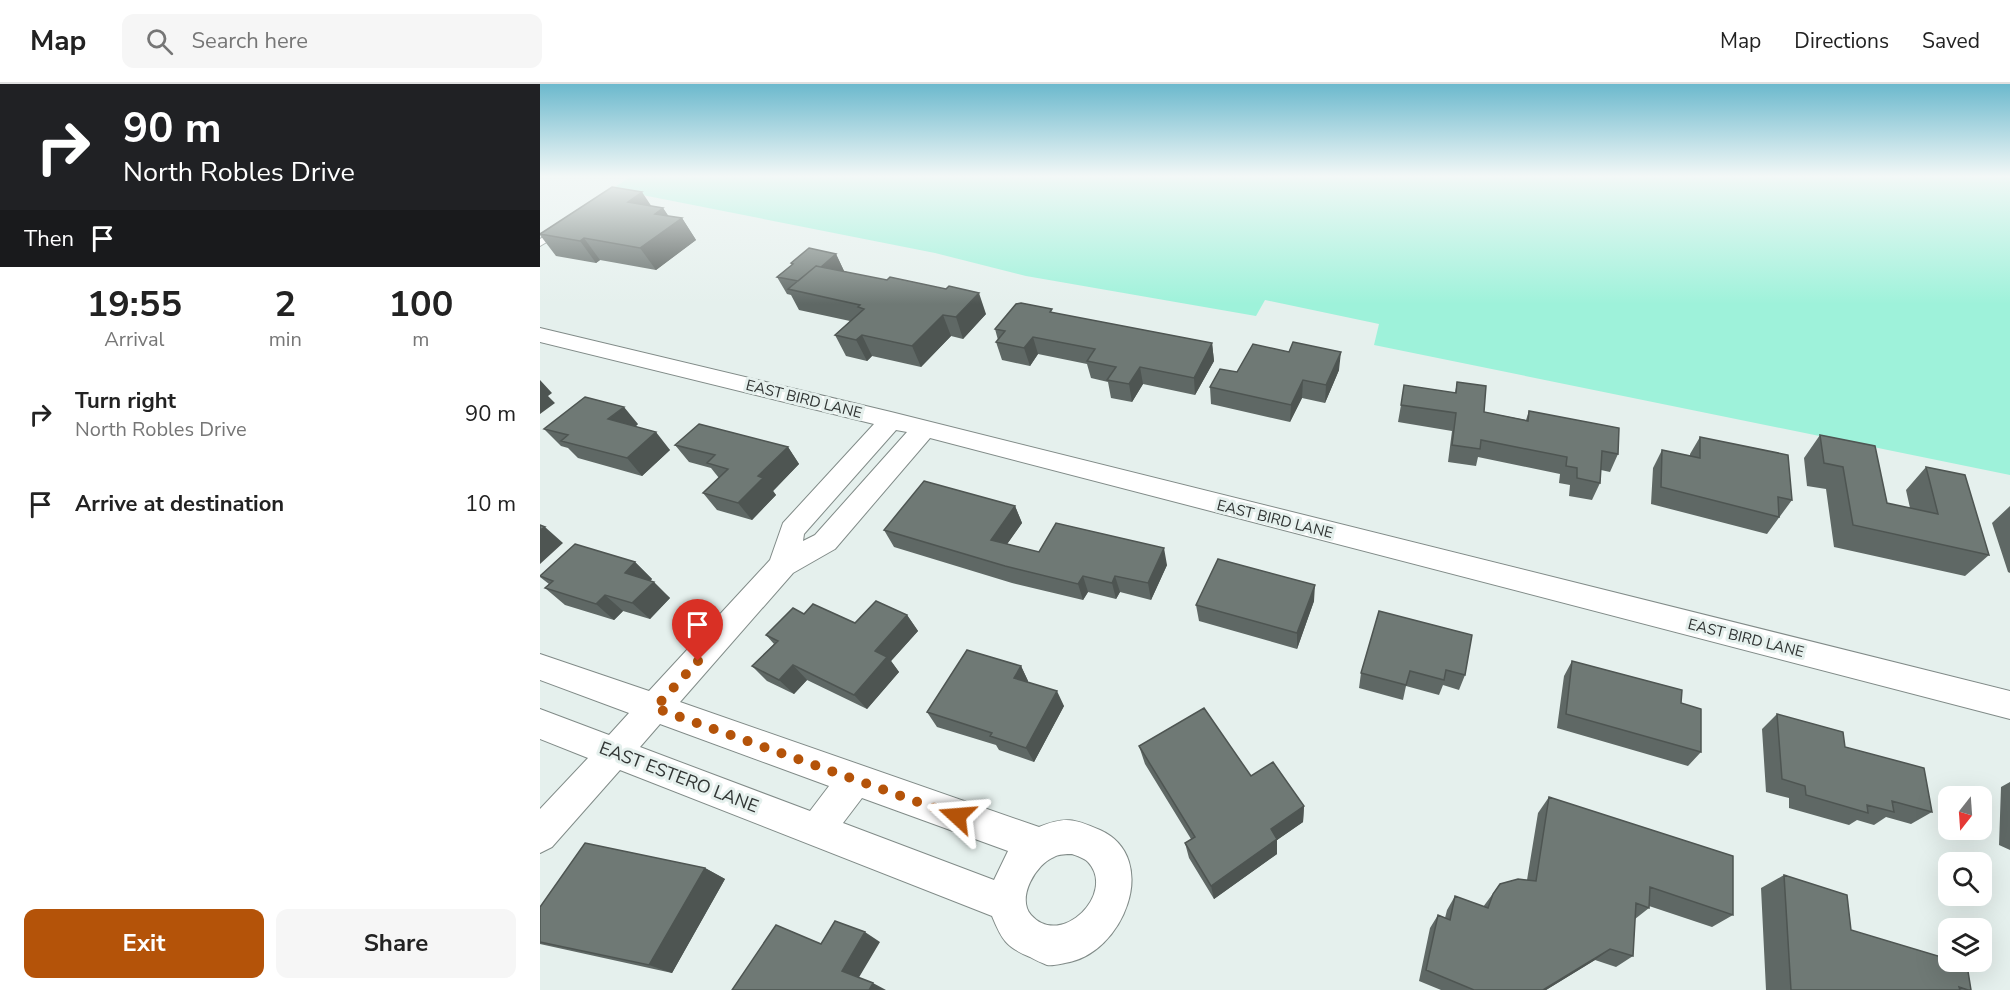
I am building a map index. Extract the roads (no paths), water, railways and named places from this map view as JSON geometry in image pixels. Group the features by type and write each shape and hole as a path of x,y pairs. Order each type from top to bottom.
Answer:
{"street":[{"name":"EAST BIRD LANE","path":"540,335 891,420 2010,705"},
{"path":"783,565 792,530 891,420"},
{"path":"540,835 783,565 825,542 924,429"},
{"path":"540,668 1040,845"},
{"name":"EAST ESTERO LANE","path":"540,724 1008,904"},
{"path":"817,831 854,780"},
{"path":"1073,836 1089,839 1102,848 1111,863 1115,879 1113,898 1105,916 1092,931 1074,942 1056,946 1038,944 1023,935 1013,921 1008,904 1012,877 1019,864 1040,845 1056,837 1073,836"}],"lane":[{"path":"540,243 570,224"}]}
